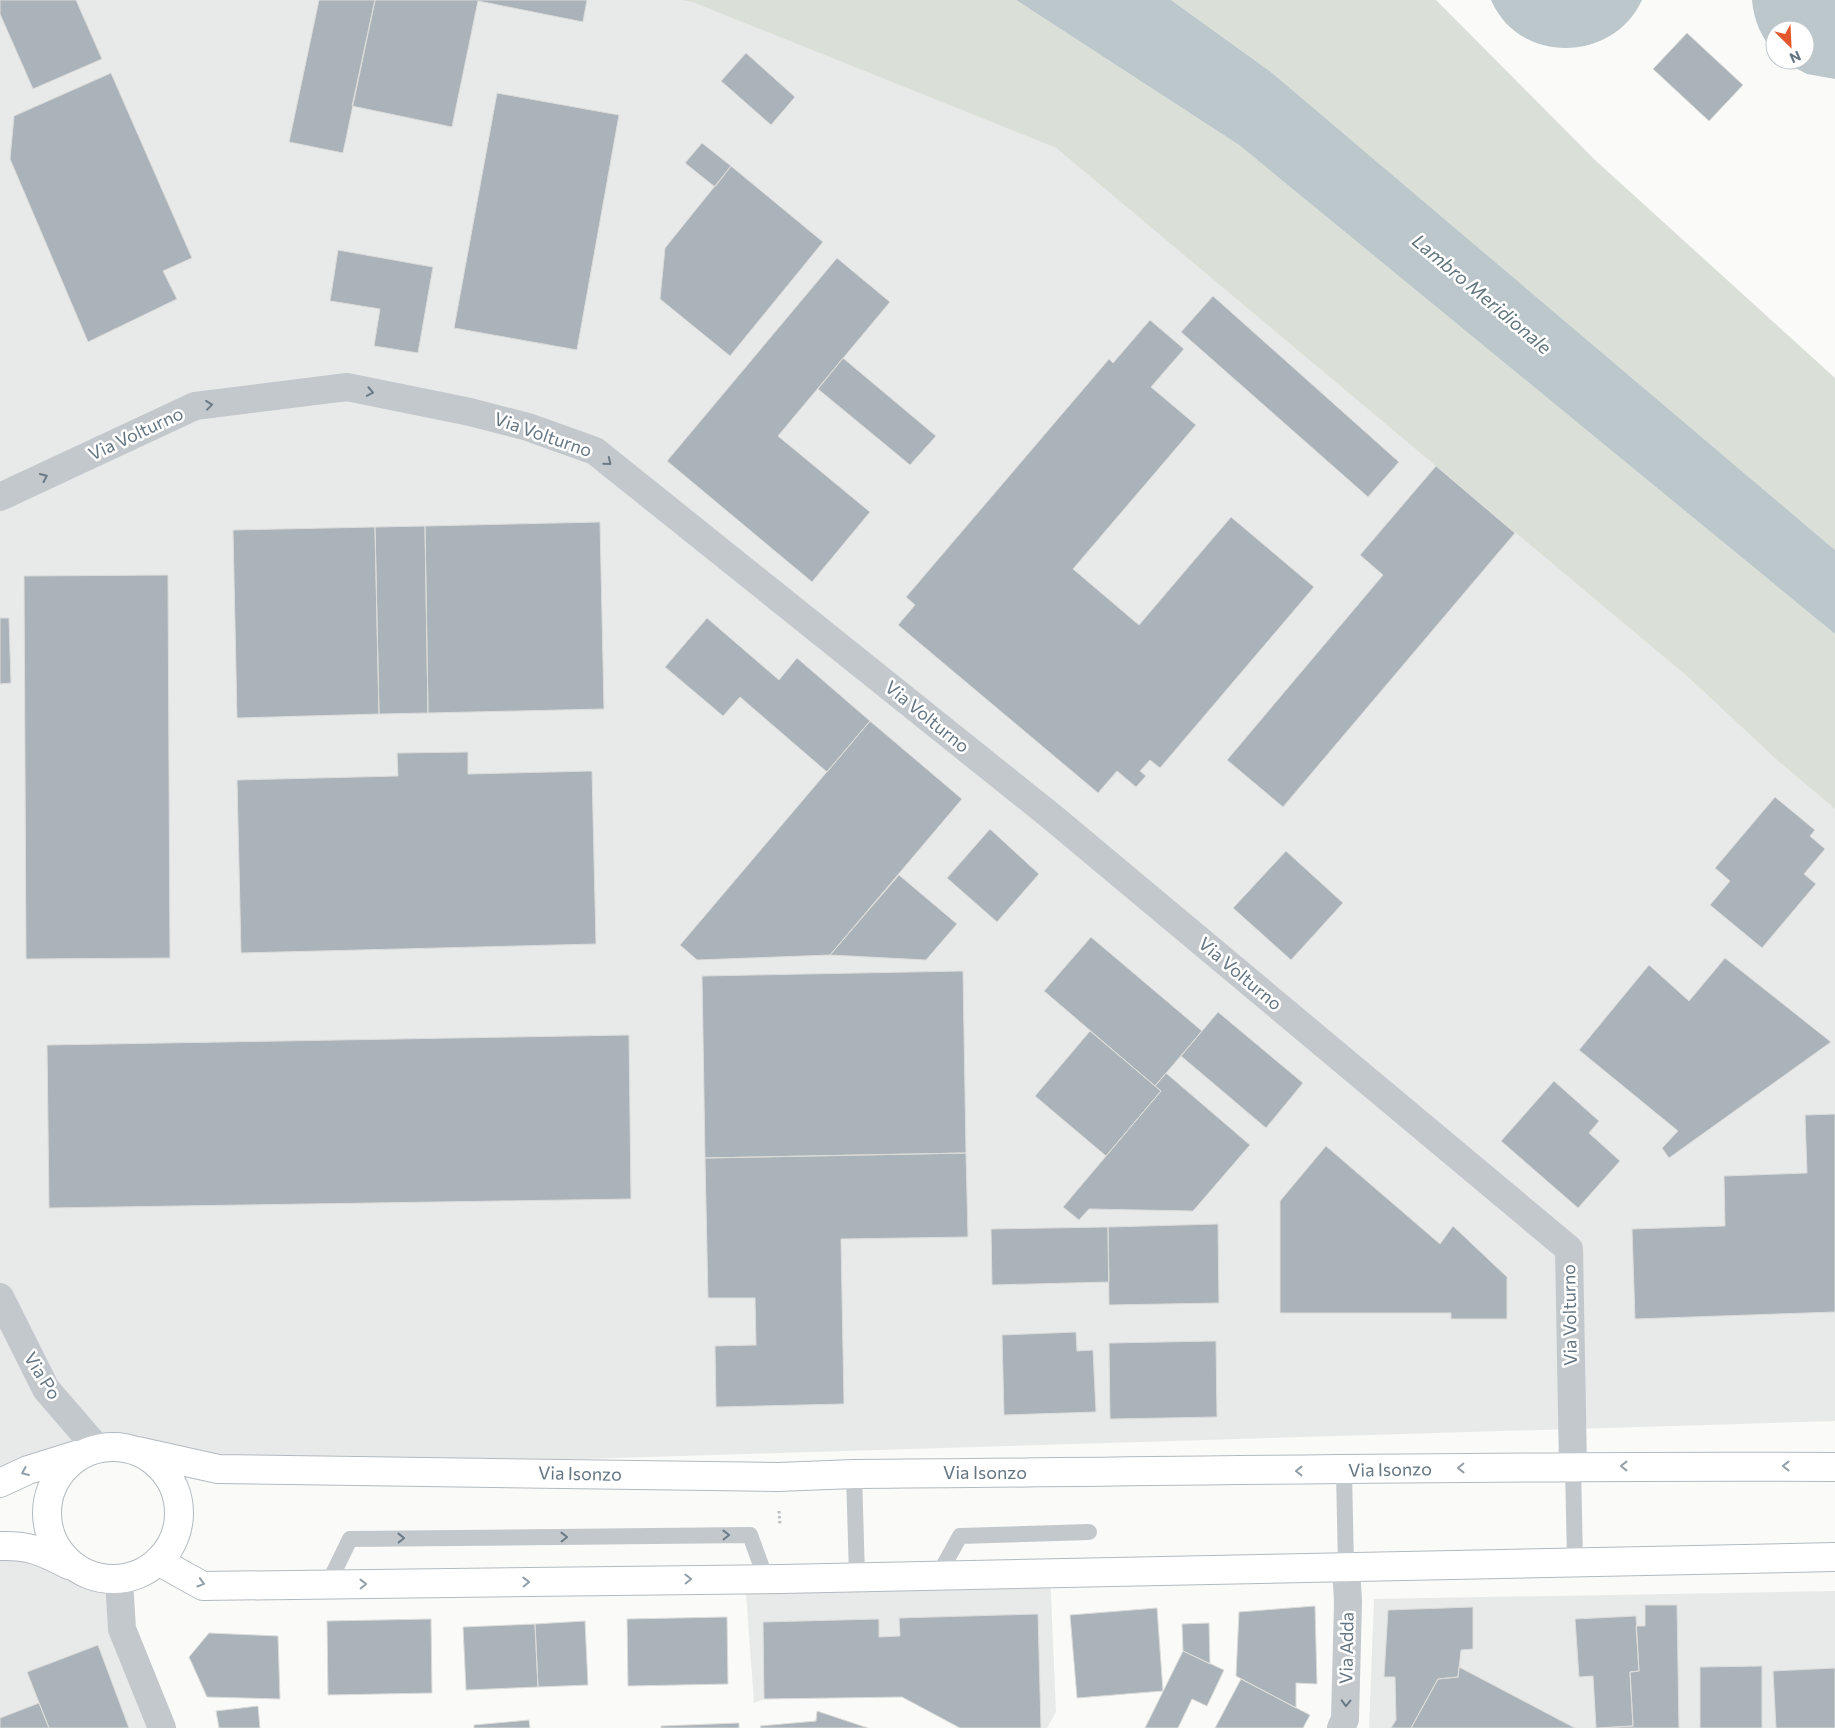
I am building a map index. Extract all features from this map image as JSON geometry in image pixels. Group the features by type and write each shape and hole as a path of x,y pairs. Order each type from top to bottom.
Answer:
{"main road":[{"path":"0,1483 28,1470 91,1450 117,1446 137,1450 156,1462 171,1480 178,1500 179,1523 172,1544 158,1561 140,1574 119,1580 89,1576 44,1552 23,1545 0,1546"},
{"path":"75,1568 60,1554 50,1537 46,1518 48,1498 55,1479 68,1463 91,1450"},
{"name":"Via Isonzo","path":"137,1450 218,1469 778,1477 854,1474 1344,1471 1573,1466 1835,1466"},
{"path":"158,1561 202,1586 766,1579 1835,1557"}],"street":[{"name":"Via Volturno","path":"0,497 195,406 347,387 503,420 595,451 1052,817 1569,1249 1573,1466"},
{"name":"Via Po","path":"0,1297 46,1389 91,1450"},
{"name":"Via Adda","path":"1341,1728 1345,1719 1348,1602 1346,1566"},
{"path":"119,1580 122,1629 162,1728"}],"lane":[{"path":"1573,1466 1575,1561"},
{"path":"1344,1471 1346,1566"},
{"path":"854,1474 857,1576"},
{"path":"939,1574 960,1536 1089,1532"},
{"path":"328,1584 350,1539 750,1535 766,1579"}],"shaded area":[{"path":"0,0 680,0 692,2 1056,148 1689,678 1777,760 1835,809 1835,1421 250,1469 109,1446 0,1483"},
{"path":"680,0 1016,0 1239,145 1835,634 1835,809 1777,760 1689,678 1056,148 692,2"},
{"path":"1171,0 1436,0 1595,160 1835,378 1835,550 1271,72"},
{"path":"0,1546 44,1552 89,1576 119,1580 162,1728 0,1728"},
{"path":"1050,1572 1056,1712 1047,1728 960,1728 902,1697 764,1699 754,1703 745,1579"},
{"path":"1835,1591 1835,1728 1369,1728 1374,1599"}],"water":[{"name":"Lambro Meridionale","path":"1016,0 1171,0 1271,72 1835,550 1835,634 1239,145"},
{"path":"1491,0 1642,0 1628,21 1610,36 1589,45 1566,48 1543,45 1522,36 1504,21"},
{"path":"1752,0 1835,0 1835,79 1807,74 1799,70 1815,70 1815,20 1765,20 1765,39 1754,15"}],"building":[{"path":"0,0 76,0 102,59 33,89 0,14"},
{"path":"319,0 375,0 343,153 289,142"},
{"path":"375,0 587,0 583,22 478,1 452,127 352,106"},
{"path":"1687,33 1743,85 1709,121 1653,69"},
{"path":"746,53 795,97 771,125 721,81"},
{"path":"111,73 192,258 163,271 177,299 88,342 10,159 14,116"},
{"path":"497,93 619,115 577,350 454,328"},
{"path":"702,143 731,166 715,187 685,163"},
{"path":"731,166 823,242 730,356 660,299 665,248"},
{"path":"338,250 433,267 418,353 374,346 380,309 330,301"},
{"path":"837,258 890,302 778,436 870,512 812,582 667,461"},
{"path":"1213,296 1399,462 1368,497 1181,332"},
{"path":"1150,320 1184,349 1151,387 1196,425 1073,569 1139,625 1231,517 1314,587 1160,768 1150,760 1140,771 1146,776 1136,787 1117,771 1098,793 898,625 915,605 906,597 1109,359 1113,363"},
{"path":"843,358 936,436 910,465 818,389"},
{"path":"1436,466 1515,533 1283,807 1227,760 1383,575 1360,555"},
{"path":"600,522 604,709 428,713 425,526"},
{"path":"425,526 428,713 379,714 375,527"},
{"path":"375,527 379,714 237,718 233,530"},
{"path":"168,575 170,958 26,959 24,576"},
{"path":"0,618 9,618 11,683 0,684"},
{"path":"707,618 779,680 797,658 870,721 827,772 740,697 723,716 665,667"},
{"path":"870,721 962,799 830,955 697,960 680,945"},
{"path":"468,752 468,774 592,771 596,944 241,953 237,780 398,776 397,753"},
{"path":"1775,797 1815,830 1810,836 1825,849 1804,874 1816,884 1762,948 1710,905 1730,881 1715,868"},
{"path":"990,829 1039,874 997,922 947,878"},
{"path":"1286,851 1343,903 1291,960 1233,908"},
{"path":"899,875 957,924 926,960 830,955"},
{"path":"1091,937 1202,1031 1155,1086 1044,991"},
{"path":"1725,958 1831,1042 1669,1158 1662,1148 1678,1131 1579,1050 1649,965 1689,1001"},
{"path":"963,971 966,1153 705,1158 702,976"},
{"path":"1218,1012 1303,1083 1266,1128 1181,1056"},
{"path":"1090,1031 1161,1091 1106,1156 1035,1096"},
{"path":"629,1035 631,1199 49,1208 47,1045"},
{"path":"1166,1073 1250,1145 1193,1211 1089,1209 1079,1220 1063,1207 1161,1091 1155,1086"},
{"path":"1554,1081 1599,1121 1589,1133 1620,1161 1578,1208 1501,1141"},
{"path":"1835,1114 1835,1312 1635,1319 1632,1229 1725,1226 1724,1176 1807,1173 1805,1115"},
{"path":"1326,1146 1440,1244 1453,1226 1507,1277 1507,1319 1451,1319 1451,1313 1280,1313 1280,1201"},
{"path":"966,1153 968,1237 841,1239 844,1404 716,1407 715,1346 756,1345 755,1298 708,1298 705,1158"},
{"path":"1218,1224 1219,1303 1109,1305 1108,1227"},
{"path":"1108,1227 1109,1282 992,1285 991,1229"},
{"path":"1076,1332 1077,1351 1093,1350 1096,1412 1004,1415 1002,1335"},
{"path":"1216,1341 1217,1417 1110,1419 1109,1343"},
{"path":"1645,1605 1677,1605 1679,1728 1602,1728 1633,1726 1630,1672 1639,1671 1636,1626 1645,1626"},
{"path":"1315,1606 1317,1684 1296,1683 1296,1708 1236,1676 1239,1612"},
{"path":"1473,1607 1473,1649 1461,1650 1458,1677 1438,1679 1411,1728 1391,1728 1396,1720 1395,1677 1384,1677 1388,1610"},
{"path":"1157,1608 1163,1691 1077,1698 1070,1615"},
{"path":"1038,1614 1041,1728 960,1728 902,1697 764,1699 763,1622 879,1619 879,1637 900,1636 899,1618"},
{"path":"1636,1616 1639,1671 1630,1672 1633,1726 1596,1728 1593,1676 1579,1677 1575,1619"},
{"path":"727,1617 728,1684 628,1686 627,1619"},
{"path":"431,1619 432,1693 328,1695 327,1621"},
{"path":"585,1621 588,1685 538,1687 535,1624"},
{"path":"1209,1623 1210,1664 1183,1651 1182,1624"},
{"path":"535,1624 538,1687 466,1690 463,1627"},
{"path":"209,1633 278,1636 280,1699 207,1697 189,1657"},
{"path":"98,1645 129,1728 49,1728 27,1672"},
{"path":"1183,1651 1224,1670 1207,1706 1192,1699 1178,1728 1145,1728"},
{"path":"1762,1666 1762,1728 1700,1728 1700,1667"},
{"path":"1459,1667 1575,1728 1411,1728 1438,1679 1458,1677"},
{"path":"1835,1668 1835,1728 1776,1728 1773,1671"},
{"path":"1241,1679 1310,1715 1303,1728 1215,1728"},
{"path":"39,1703 49,1728 0,1728 0,1718"},
{"path":"258,1706 260,1728 219,1728 216,1711"},
{"path":"817,1711 868,1728 761,1728 760,1726 816,1721"},
{"path":"529,1720 530,1728 474,1728 474,1725"},
{"path":"739,1723 739,1728 661,1728 661,1726"}]}
